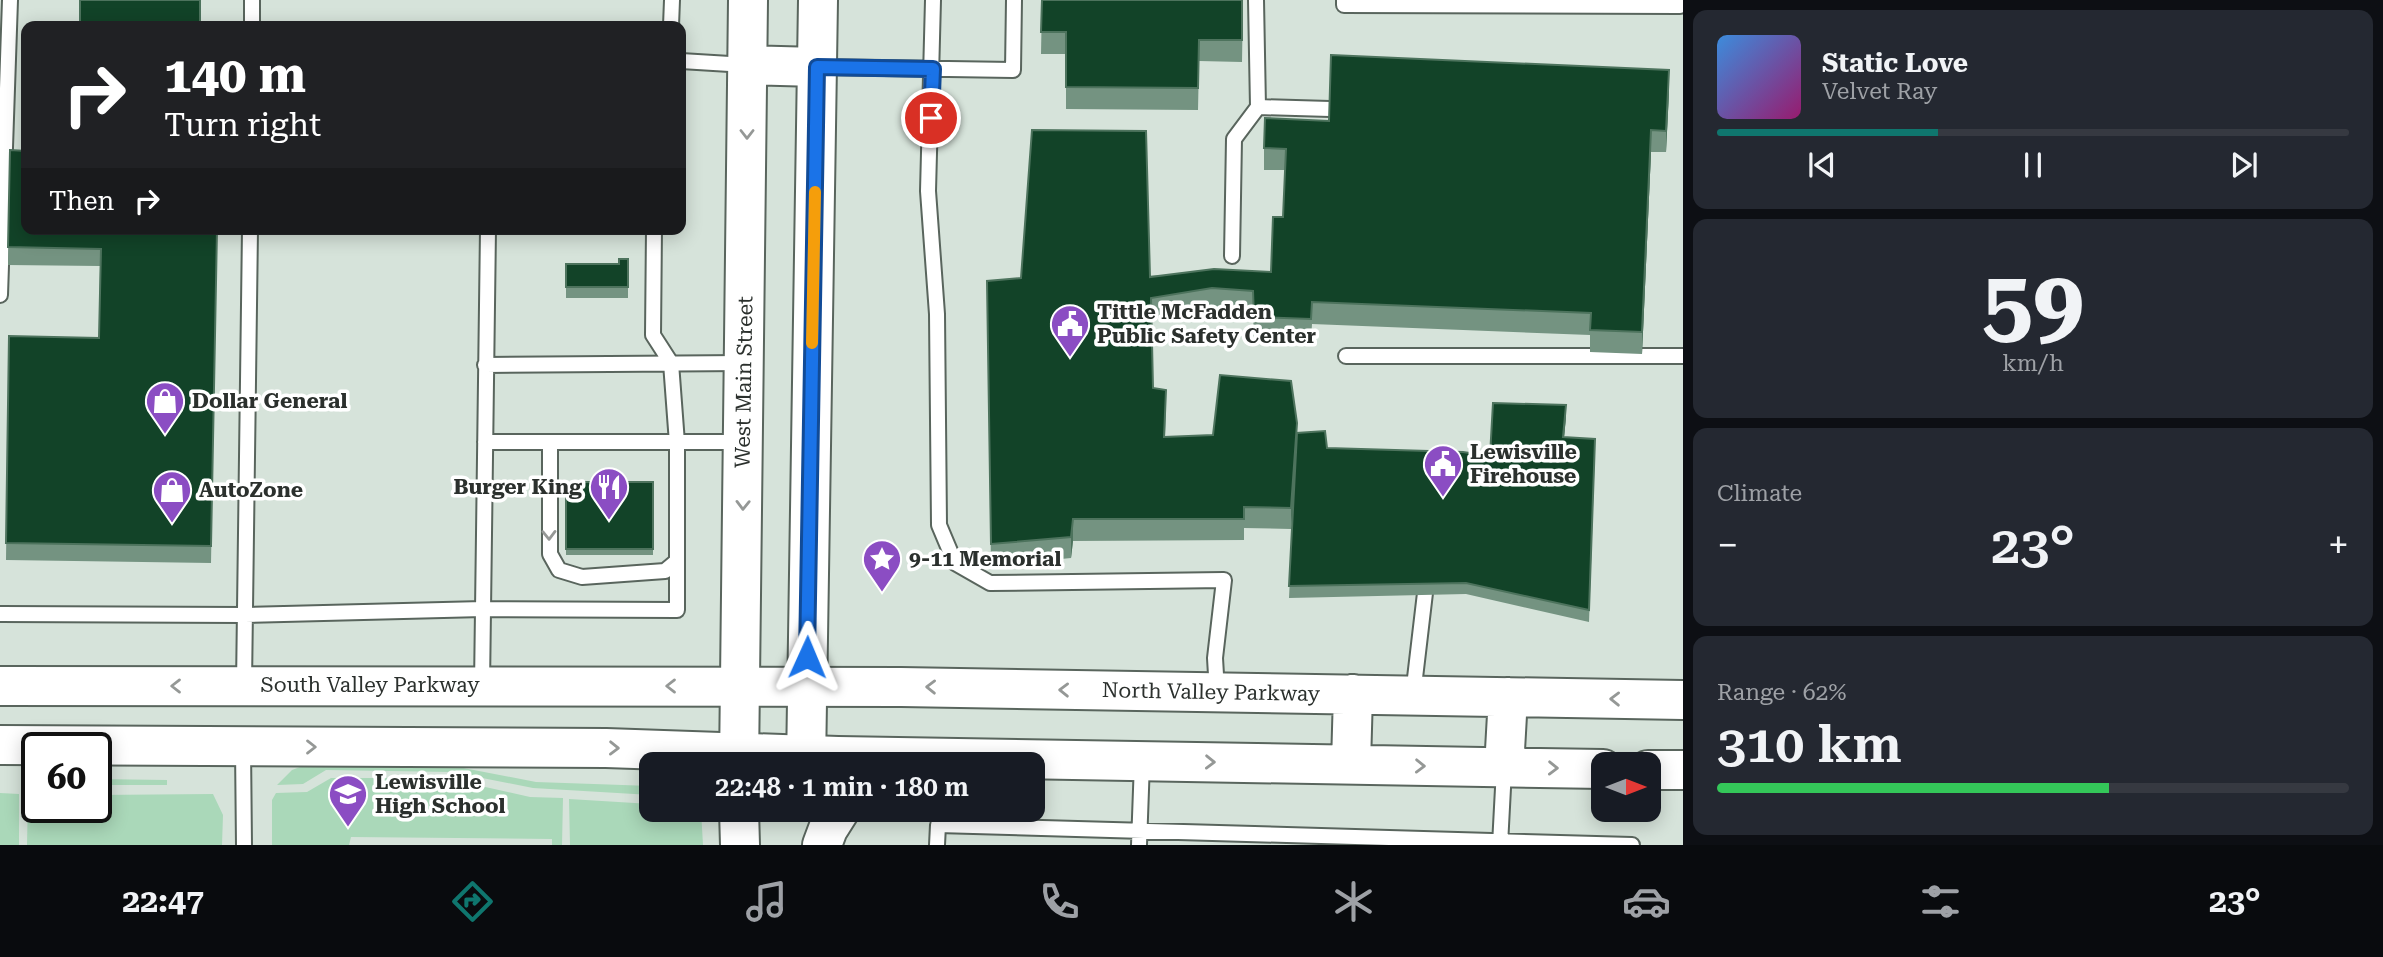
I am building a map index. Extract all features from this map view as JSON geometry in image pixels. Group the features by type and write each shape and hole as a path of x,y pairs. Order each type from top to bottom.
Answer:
{"main road":[{"name":"West Main Street","path":"739,752 748,0"},
{"path":"806,752 818,0"},
{"path":"748,65 817,67"},
{"path":"243,747 244,685"},
{"name":"South Valley Parkway","path":"0,686 740,686"},
{"name":"North Valley Parkway","path":"740,686 1683,700"},
{"path":"1351,764 1353,694"},
{"path":"1504,768 1508,697"},
{"path":"0,745 606,748 659,752"},
{"path":"1045,761 1591,769"},
{"path":"1661,770 1683,771"},
{"path":"739,822 740,845"},
{"path":"806,822 807,845"},
{"path":"822,845 832,822"}],"lane":[{"path":"0,295 10,0"},
{"path":"252,21 253,0"},
{"path":"671,21 672,0"},
{"path":"933,0 928,191 937,314 939,525 955,564 990,583 1224,580 1215,658 1217,692"},
{"path":"817,67 1013,70 1014,0"},
{"path":"1232,256 1234,139 1258,107 1256,0"},
{"path":"1344,0 1344,5 1680,8"},
{"path":"686,61 748,65"},
{"path":"1258,107 1330,109"},
{"path":"244,685 250,235"},
{"path":"482,686 488,235"},
{"path":"0,614 245,615 483,609 677,610 677,443 671,363 653,335 654,235"},
{"path":"1346,356 1683,356"},
{"path":"485,365 745,363"},
{"path":"485,442 744,442"},
{"path":"550,442 550,554 559,570 582,577 665,571 677,561"},
{"path":"1413,695 1428,571"},
{"path":"243,747 244,845"},
{"path":"1139,838 1142,761"},
{"path":"1500,843 1504,768"},
{"path":"937,845 938,825 1139,838 1632,845"}],"green space":[{"path":"308,764 453,766 536,782 639,786 639,794 533,788 452,772 326,770 303,784 277,785 292,770"},
{"path":"331,778 445,778 530,797 563,798 562,845 552,845 552,839 351,837 349,845 272,845 272,800 276,793 307,792"},
{"path":"112,779 167,780 167,785 112,785"},
{"path":"0,793 19,794 19,845 0,845"},
{"path":"213,794 223,815 222,845 27,845 27,823 112,823 112,795"},
{"path":"569,799 639,803 639,822 702,822 703,845 570,845"}],"building":[{"path":"80,0 200,0 200,21 80,21"},
{"path":"1042,0 1242,0 1242,40 1199,40 1198,88 1066,87 1066,32 1041,32"},
{"path":"1331,55 1669,70 1666,131 1651,130 1642,332 1590,330 1591,313 1312,302 1311,319 1254,317 1253,291 1212,288 1151,298 1153,388 1166,390 1164,437 1213,435 1220,375 1291,381 1297,423 1291,508 1244,507 1244,519 1073,519 1071,537 991,544 987,281 1021,278 1032,130 1146,131 1150,277 1214,269 1271,272 1273,217 1283,217 1286,149 1264,148 1265,118 1329,121"},
{"path":"10,150 21,151 21,235 217,235 211,546 6,543 9,336 99,338 101,249 8,247"},
{"path":"619,259 628,259 628,287 566,287 566,264 619,264"},
{"name":"Lewisville Firehouse","path":"1493,403 1566,405 1563,437 1595,439 1589,610 1466,583 1289,586 1297,433 1325,431 1327,448 1463,452 1490,456"},
{"name":"Burger King","path":"566,482 653,482 653,549 566,549"}],"slow traffic":[{"path":"812,343 815,192"}],"place":[{"name":"Tittle McFadden Public Safety Center","path":"1070,358"},
{"name":"Dollar General","path":"165,435"},
{"name":"Lewisville Firehouse","path":"1443,498"},
{"name":"Burger King","path":"609,521"},
{"name":"AutoZone","path":"172,524"},
{"name":"9-11 Memorial","path":"882,593"},
{"name":"Lewisville High School","path":"348,828"}],"route":[{"path":"807,657 817,67 933,69 931,118"}]}
